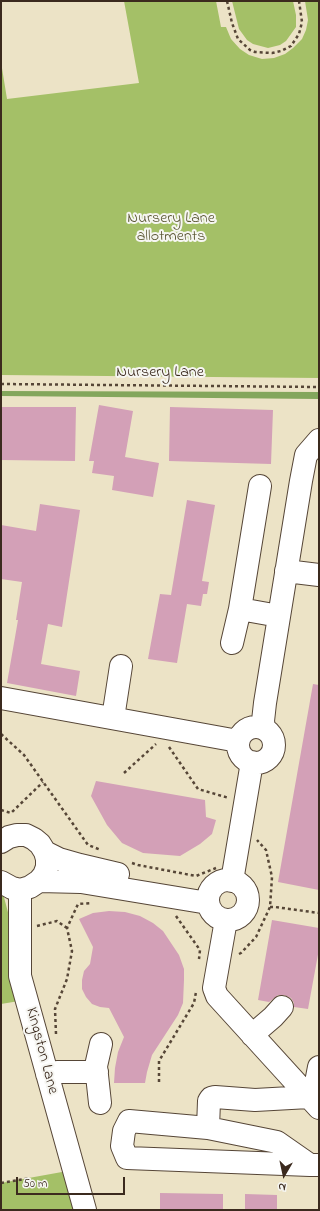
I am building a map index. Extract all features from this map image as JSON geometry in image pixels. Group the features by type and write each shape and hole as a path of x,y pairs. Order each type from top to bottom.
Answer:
{"street":[{"path":"1,698 113,718 252,732 272,736 274,743 273,751 266,760 258,763 252,762 242,757 238,747 252,732 264,669 275,641 306,455 319,440"},
{"path":"232,643 240,609 260,486"},
{"path":"286,571 319,575"},
{"path":"240,609 279,616"},
{"path":"113,718 121,666"},
{"path":"225,874 244,888 247,894 248,904 244,912 240,917 233,920 221,920 214,916 210,910 209,896 225,874 252,762"},
{"path":"1,841 13,836 26,836 34,839 40,844 45,852 59,859 209,896"},
{"name":"Kingston Lane","path":"45,852 47,859 44,875 20,884 20,976 85,1210"},
{"path":"20,884 81,882 209,896"},
{"path":"226,920 214,988 217,996 314,1103"},
{"path":"252,1036 273,1018 282,1007"},
{"path":"100,1103 96,1066 101,1044"},
{"path":"314,1103 314,1093 319,1067"},
{"path":"47,1074 56,1072 97,1072"},
{"path":"208,1128 209,1101 211,1098 215,1097 314,1103"},
{"path":"129,1121 208,1128 277,1142 314,1165 127,1158 122,1146 124,1131 129,1121"}],"path":[{"path":"227,1 232,23 238,39 250,50 255,52 272,53 281,51 291,46 299,34 302,22 299,1"},
{"name":"Nursery Lane","path":"1,384 319,387"},
{"path":"1,734 24,755 88,845 102,851"},
{"path":"124,774 157,742"},
{"path":"167,744 198,789 229,798"},
{"path":"1,810 11,813 43,782"},
{"path":"227,805 230,790"},
{"path":"131,862 138,865 196,876 225,874"},
{"path":"56,1041 55,1010 67,979 72,951 67,928 78,904 93,903"},
{"path":"270,907 274,906 319,913"},
{"path":"175,914 200,950 199,966"},
{"path":"159,1082 159,1061 194,1003 196,988"},
{"path":"1,1183 30,1178"}],"green space":[{"name":"Nursery Lane allotments","path":"124,1 216,1 221,27 226,27 231,39 240,49 249,55 262,59 274,58 285,54 302,39 308,20 305,1 319,1 319,378 1,375 1,62 7,99 139,83"},
{"path":"232,1 293,1 296,15 296,27 286,41 280,45 268,48 253,44 247,40 239,29"},
{"path":"1,391 319,392 319,399 1,396"},
{"path":"1,886 31,999 1,1004"},
{"path":"73,1170 83,1210 1,1210 1,1183"}],"building":[{"path":"99,405 133,411 125,457 159,463 153,497 112,490 114,476 92,473 94,461 89,461"},
{"path":"1,407 76,407 75,461 1,460"},
{"path":"170,407 273,410 271,464 169,461"},
{"path":"187,500 215,505 202,581 209,582 207,594 203,594 201,606 187,604 177,663 148,659 160,594 171,595"},
{"path":"40,504 80,510 62,627 48,624 41,664 80,671 76,696 7,683 18,620 16,620 22,582 1,579 1,525 36,531"},
{"path":"313,684 319,685 319,890 278,882"},
{"path":"96,781 205,800 206,817 216,820 212,834 200,844 180,856 143,853 122,843 107,825 91,796"},
{"path":"109,911 125,912 140,916 153,923 163,931 179,955 184,969 183,1003 178,1015 152,1055 145,1083 114,1083 118,1052 124,1037 109,1008 92,1004 82,989 84,971 90,964 93,947 79,919 93,913"},
{"path":"272,920 319,928 319,949 308,1009 294,1007 294,1003 291,998 284,995 278,995 269,1002 258,1000"},
{"path":"160,1193 223,1194 223,1210 160,1210"},
{"path":"245,1194 277,1195 277,1210 245,1210"}]}
